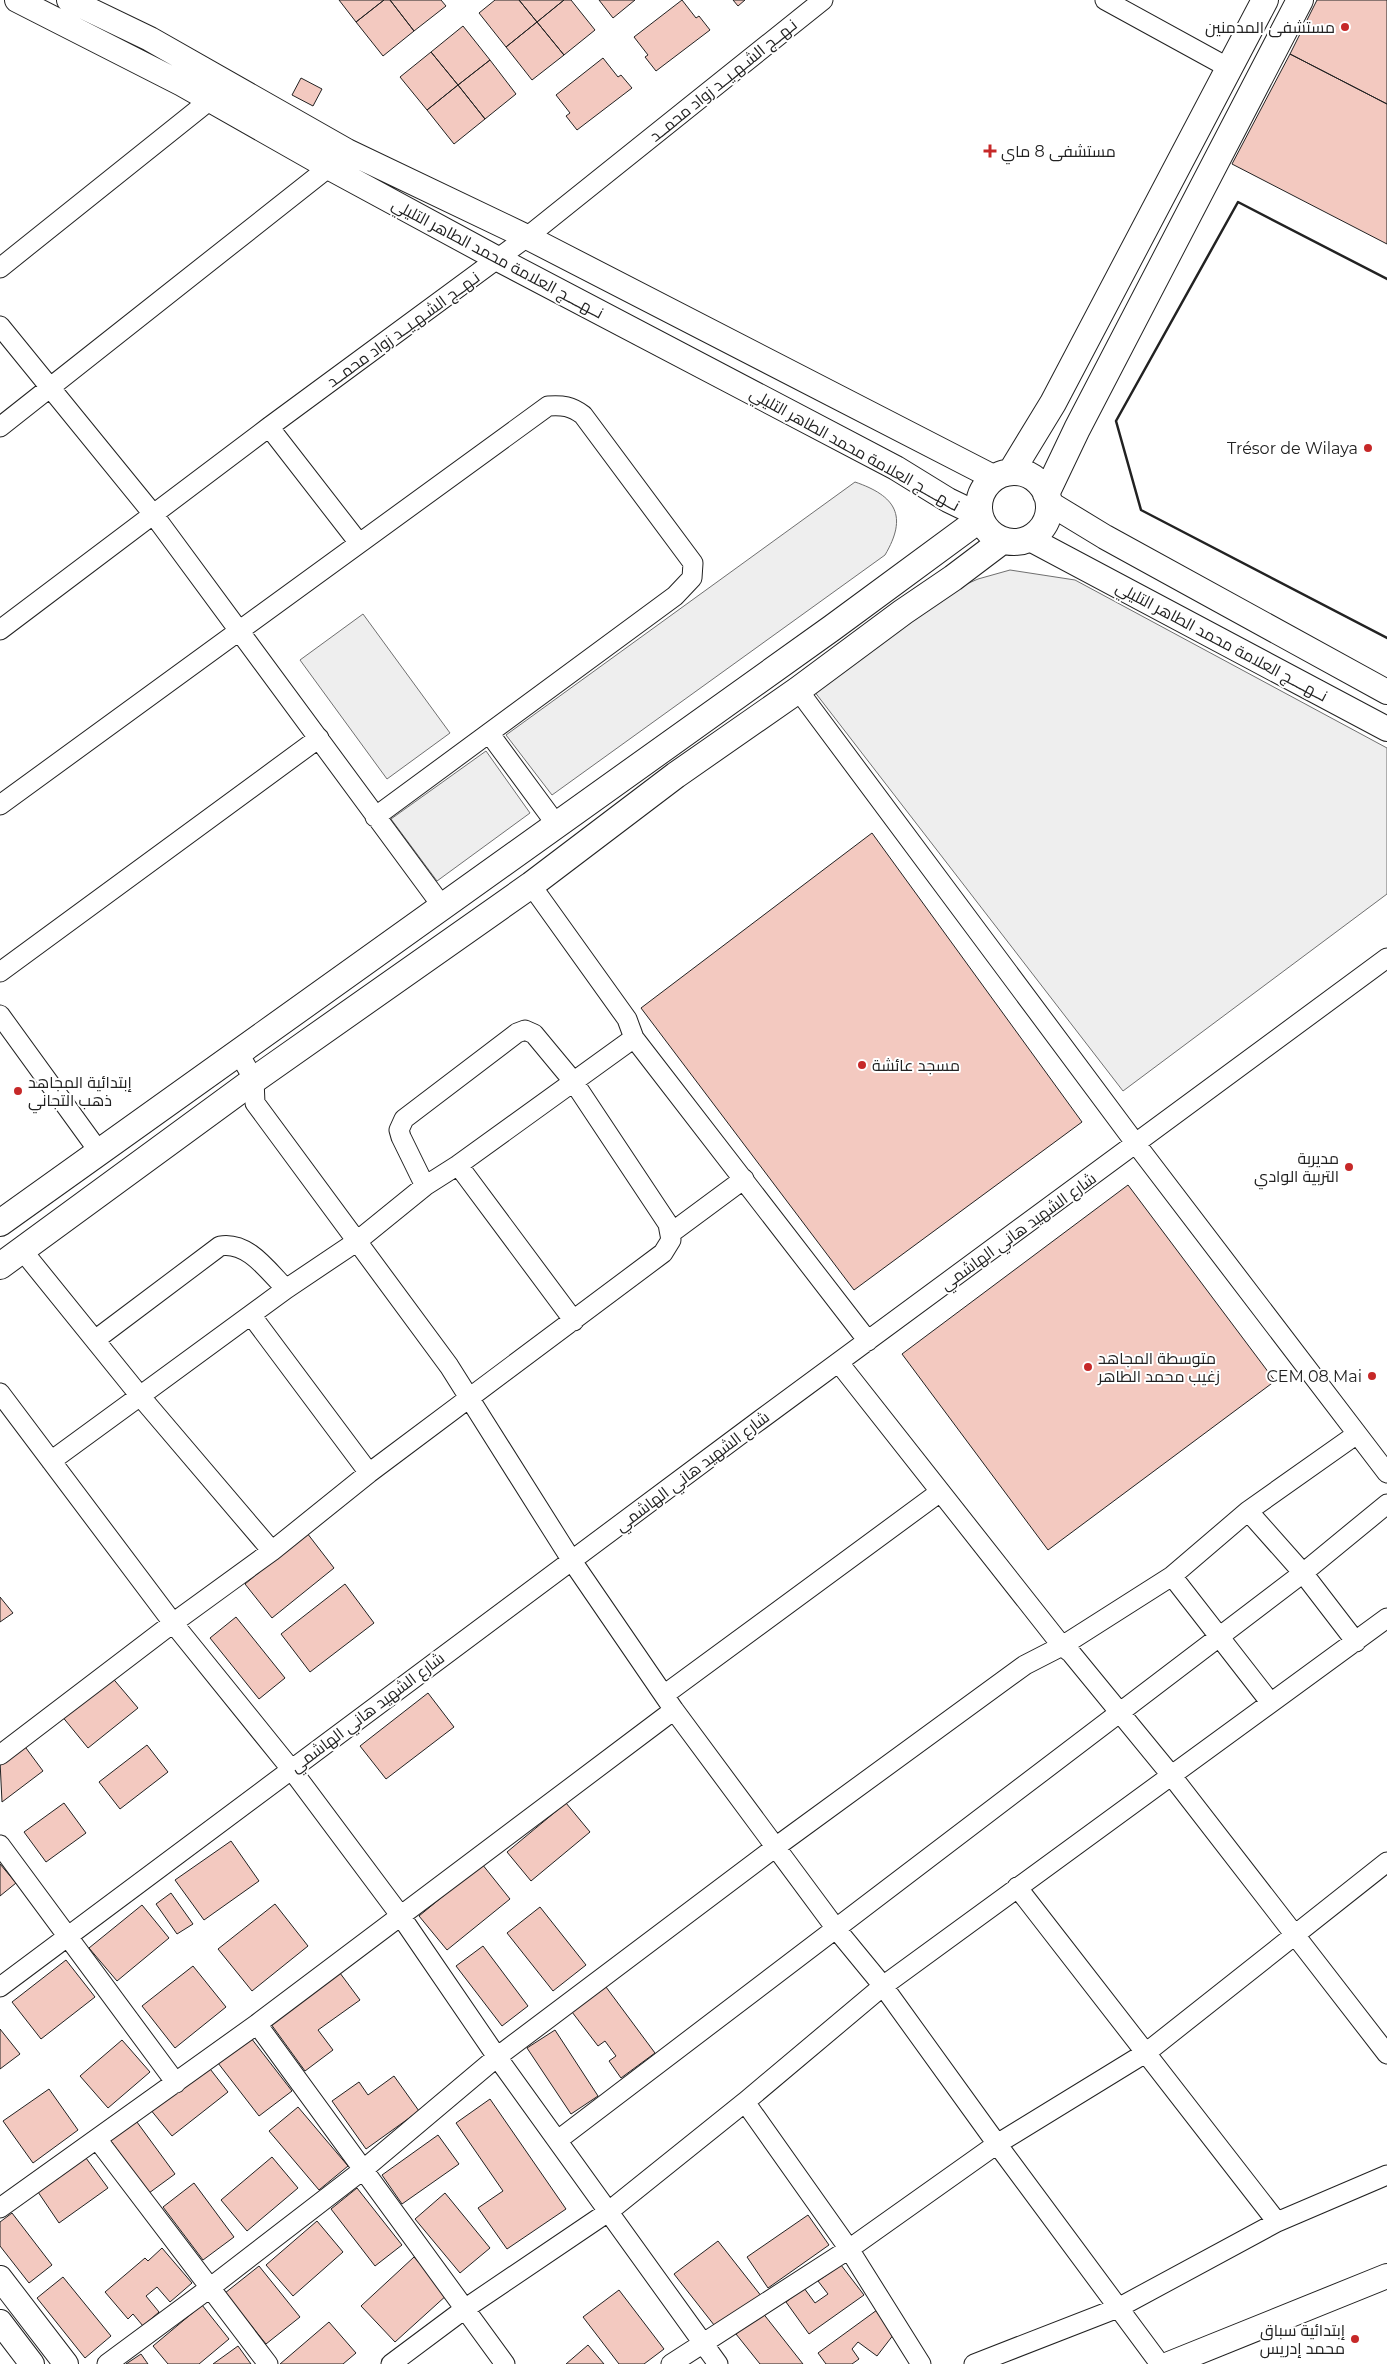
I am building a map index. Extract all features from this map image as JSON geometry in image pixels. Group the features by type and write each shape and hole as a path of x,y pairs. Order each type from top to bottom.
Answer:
{"main road":[{"path":"1264,0 1053,403 1003,475 981,494 980,517 988,532 1002,541 1016,543 1030,539 1045,524 1048,498 1077,429 1300,0"},
{"path":"1003,475 1022,473 1032,477 1040,484 1048,498"},
{"path":"0,1223 832,628 980,517"},
{"path":"0,1266 247,1093 531,885 676,775 798,690 1002,541"}],"street":[{"name":"نــهــــج العلامة محمد الطاهر التليلي","path":"17,0 210,100 330,168 498,259 896,468 980,517"},
{"name":"نــهــــج العلامة محمد الطاهر التليلي","path":"69,0 150,39 347,151 527,237 1003,475"},
{"name":"نـهــج الشـهـيــد زواد محمــد","path":"0,630 268,427 527,237 823,0"},
{"path":"1105,0 1133,7 1229,68"},
{"path":"0,268 210,100"},
{"path":"0,427 50,390 330,168 347,151"},
{"path":"0,326 50,390 153,514 442,906"},
{"path":"0,805 241,632 548,406 563,405 583,415 693,563 692,578 675,596 375,817"},
{"path":"268,427 360,543"},
{"name":"نــهــــج العلامة محمد الطاهر التليلي","path":"1048,498 1105,538 1387,692"},
{"name":"نــهــــج العلامة محمد الطاهر التليلي","path":"1030,539 1387,729"},
{"path":"798,690 1136,1144 1387,1473"},
{"path":"489,733 556,824"},
{"path":"0,972 319,738"},
{"path":"531,885 627,1019 634,1038 868,1341"},
{"name":"شارع الشهيد هاني الهاشمي","path":"0,1987 68,1938 291,1769 1387,958"},
{"path":"0,1015 100,1153"},
{"path":"0,1755 173,1622 272,1551 369,1473 471,1399 663,1253 671,1240 668,1224 574,1081 534,1034 525,1030 517,1033 404,1120 399,1130 400,1137 425,1186"},
{"path":"51,1462 286,1289 356,1242 425,1186 458,1165 634,1038"},
{"path":"238,1052 247,1093"},
{"path":"214,1069 247,1093 471,1399 572,1561 669,1703 777,1846 837,1930 883,1986 1160,2364"},
{"path":"458,1165 574,1321"},
{"path":"671,1233 744,1179"},
{"path":"95,1340 220,1246 230,1244 250,1253 286,1289"},
{"path":"22,1250 140,1396 272,1551"},
{"path":"251,1315 369,1473"},
{"path":"839,1363 1062,1646 1071,1653 1171,1775 1387,2054"},
{"path":"0,1394 173,1622 291,1769 400,1915 497,2057 718,2364"},
{"path":"106,2364 211,2287 364,2169 497,2057 777,1846 1025,1665 1062,1646 1172,1576 1248,1511 1357,1434"},
{"path":"0,2208 257,2024 400,1915 940,1492"},
{"path":"558,2140 837,1930 1118,1712 1303,1574 1387,1504"},
{"path":"1248,1511 1303,1574 1356,1642"},
{"path":"1172,1576 1220,1635 1270,1702"},
{"path":"391,2364 466,2308 608,2212 745,2102 883,1986 1387,1618"},
{"path":"0,1845 176,2083"},
{"path":"672,2364 848,2249 997,2144 1147,2052 1387,1862"},
{"path":"1017,1887 1147,2052 1277,2222"},
{"path":"257,2024 505,2364"},
{"path":"745,2102 848,2249 921,2364"},
{"path":"97,2140 268,2364"},
{"path":"974,2364 1118,2308 1277,2222 1387,2175"},
{"path":"1169,2364 1387,2276"},
{"path":"0,2278 66,2364"},
{"path":"0,2322 32,2364"}],"shaded area":[{"path":"855,482 880,494 889,501 894,509 896,529 885,555 552,795 506,735"},
{"path":"1010,570 1075,580 1387,748 1387,894 1123,1091 814,691 962,586 978,579"},
{"path":"363,614 450,733 387,779 300,660"},
{"path":"486,751 530,813 437,881 391,819"}],"building":[{"path":"339,0 384,0 356,22"},
{"path":"384,0 390,0 414,31 383,56 356,22"},
{"path":"390,0 441,0 446,6 414,31"},
{"path":"495,0 519,0 537,22 506,47 479,13"},
{"path":"519,0 564,0 537,22"},
{"path":"564,0 571,0 595,30 564,55 537,22"},
{"path":"599,0 635,0 613,18"},
{"path":"682,0 696,18 699,16 710,30 656,71 645,57 648,55 634,37"},
{"path":"733,0 745,0 738,6"},
{"name":"مستشفى المدمنين","path":"1317,0 1387,0 1387,104 1290,54"},
{"path":"537,22 564,55 532,80 506,47"},
{"path":"463,26 490,60 458,85 431,52"},
{"path":"431,52 458,85 427,110 400,77"},
{"path":"1290,54 1387,104 1387,244 1232,164"},
{"path":"603,58 618,77 621,75 632,88 577,130 566,116 570,113 556,95"},
{"path":"490,60 516,94 485,119 458,85"},
{"path":"301,78 322,89 313,106 292,95"},
{"path":"458,85 485,119 454,144 427,110"},
{"name":"مسجد عائشة","path":"872,833 1082,1122 854,1290 641,1008"},
{"name":"متوسطة المجاهد زغيب محمد الطاهر","path":"1128,1185 1275,1381 1048,1550 902,1354"},
{"path":"307,1533 334,1568 272,1618 245,1584"},
{"path":"345,1584 374,1623 310,1672 281,1634"},
{"path":"0,1597 13,1613 0,1622"},
{"path":"236,1617 285,1678 259,1699 210,1638"},
{"path":"110,1675 138,1708 88,1748 61,1715"},
{"path":"428,1693 454,1727 386,1779 360,1746"},
{"path":"23,1744 43,1771 2,1802 0,1761"},
{"path":"147,1745 168,1772 120,1809 99,1782"},
{"path":"64,1803 86,1833 46,1862 24,1832"},
{"path":"566,1803 590,1832 531,1881 507,1852"},
{"path":"231,1841 259,1881 204,1920 175,1880"},
{"path":"0,1864 16,1883 0,1896"},
{"path":"482,1864 510,1899 447,1950 419,1916"},
{"path":"171,1893 193,1924 177,1934 156,1904"},
{"path":"275,1904 308,1946 252,1991 218,1949"},
{"path":"142,1905 169,1938 117,1981 89,1948"},
{"path":"540,1907 586,1965 553,1991 507,1933"},
{"path":"483,1946 528,2006 502,2026 456,1966"},
{"path":"66,1960 95,1997 41,2039 12,2002"},
{"path":"193,1966 226,2007 175,2048 142,2006"},
{"path":"337,1969 360,2000 318,2030 333,2050 305,2071 268,2020"},
{"path":"606,1987 655,2053 621,2078 609,2061 616,2056 605,2041 598,2046 572,2012"},
{"path":"0,2029 20,2054 0,2069"},
{"path":"555,2030 598,2096 571,2114 527,2048"},
{"path":"251,2038 292,2091 259,2116 218,2063"},
{"path":"122,2040 150,2072 108,2108 80,2076"},
{"path":"207,2065 228,2092 172,2136 150,2109"},
{"path":"394,2076 419,2111 366,2149 332,2101 359,2082 368,2095"},
{"path":"49,2089 78,2130 33,2163 3,2121"},
{"path":"490,2099 566,2209 507,2249 478,2208 503,2191 456,2123"},
{"path":"298,2107 348,2166 319,2190 269,2131"},
{"path":"134,2118 175,2174 149,2193 108,2137"},
{"path":"438,2135 459,2164 402,2204 382,2175"},
{"path":"272,2157 298,2188 247,2231 221,2200"},
{"path":"86,2158 108,2188 59,2223 38,2192"},
{"path":"194,2183 234,2237 203,2260 163,2207"},
{"path":"357,2188 402,2245 375,2266 331,2209"},
{"path":"445,2193 490,2248 460,2273 415,2219"},
{"path":"12,2213 52,2265 29,2283 0,2246 0,2222"},
{"path":"808,2215 829,2245 768,2288 747,2257"},
{"path":"317,2221 343,2252 293,2296 266,2265"},
{"path":"718,2241 762,2297 718,2330 674,2274"},
{"path":"162,2248 192,2283 170,2302 157,2287 146,2296 159,2312 143,2326 133,2314 128,2319 105,2292 145,2258 148,2261"},
{"path":"414,2257 448,2294 395,2342 361,2306"},
{"path":"841,2265 864,2295 809,2334 786,2302 804,2288 815,2303 828,2294 818,2281"},
{"path":"259,2266 300,2317 266,2344 225,2293"},
{"path":"63,2277 111,2336 85,2358 37,2298"},
{"path":"619,2290 664,2349 644,2364 619,2364 583,2317"},
{"path":"202,2305 229,2339 199,2364 168,2364 153,2346"},
{"path":"877,2310 894,2334 877,2356 858,2342 852,2349 859,2359 852,2364 826,2364 818,2353"},
{"path":"762,2312 803,2364 760,2364 736,2334"},
{"path":"329,2322 356,2353 343,2364 280,2364"},
{"path":"588,2345 604,2364 566,2364"},
{"path":"238,2346 251,2364 213,2364"},
{"path":"141,2354 148,2364 126,2364"}],"wall":[{"path":"1387,279 1238,202 1116,421 1141,510 1387,638"}],"place":[{"name":"مستشفى المدمنين","path":"1345,27"},
{"name":"مستشفى 8 ماي","path":"990,151"},
{"name":"Trésor de Wilaya","path":"1368,448"},
{"name":"مسجد عائشة","path":"862,1065"},
{"name":"إبتدائية المجاهد ذهب التجاني","path":"18,1091"},
{"name":"مديربة التربية الوادي","path":"1349,1167"},
{"name":"متوسطة المجاهد زغيب محمد الطاهر","path":"1088,1367"},
{"name":"CEM 08 Mai","path":"1372,1376"},
{"name":"إبتدائية سباق محمد إدريس","path":"1355,2339"}]}
